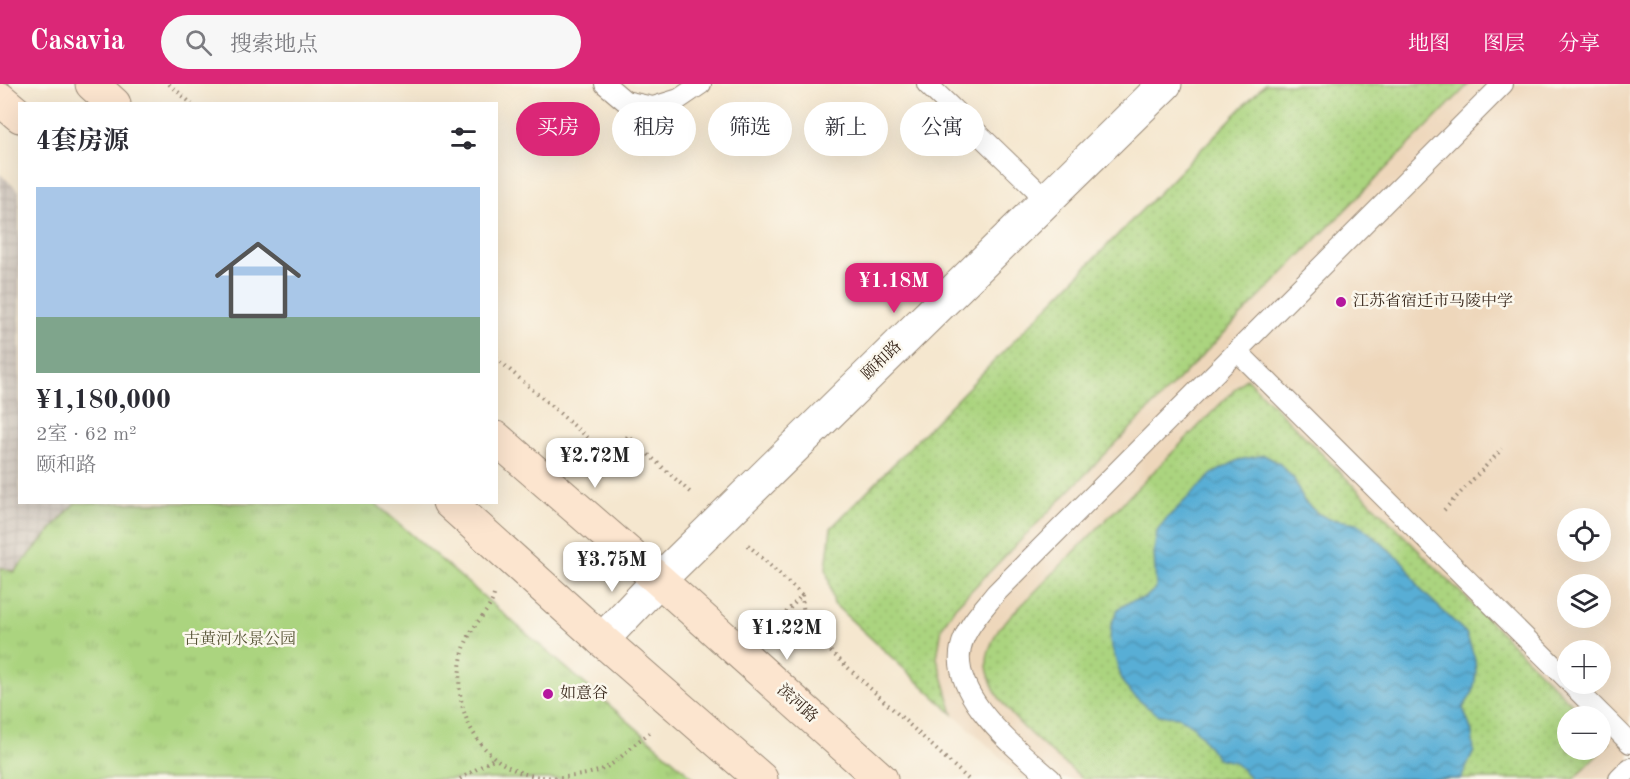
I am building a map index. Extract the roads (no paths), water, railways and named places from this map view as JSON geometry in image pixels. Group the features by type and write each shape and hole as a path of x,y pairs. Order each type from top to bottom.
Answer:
{"main road":[{"path":"92,84 112,102"},
{"path":"0,99 18,114"},
{"name":"滨河路","path":"498,440 881,779"},
{"path":"451,504 761,779"}],"street":[{"name":"颐和路","path":"602,640 659,580 1165,84"}],"lane":[{"path":"605,84 625,101 653,107 679,99 701,84"},
{"path":"927,84 1047,200"},
{"path":"1051,779 1004,737 984,715 968,690 958,663 963,639 974,621 996,593 1503,84"},
{"path":"1237,351 1557,669"},
{"path":"1581,694 1630,742"},
{"path":"1619,779 1630,768"}],"water":[{"path":"1264,455 1279,463 1294,479 1304,501 1317,513 1329,519 1357,523 1378,540 1405,564 1421,590 1466,633 1475,659 1476,674 1473,692 1463,708 1472,732 1474,751 1461,779 1252,779 1234,762 1217,758 1195,728 1179,717 1159,715 1132,694 1123,683 1110,641 1111,625 1118,609 1131,601 1145,598 1156,588 1154,553 1157,531 1166,519 1212,474 1238,460"}],"place":[{"name":"江苏省宿迁市马陵中学","path":"1341,302"},
{"name":"如意谷","path":"548,694"}],"park label":[{"name":"古黄河水景公园","path":"240,640"}]}
